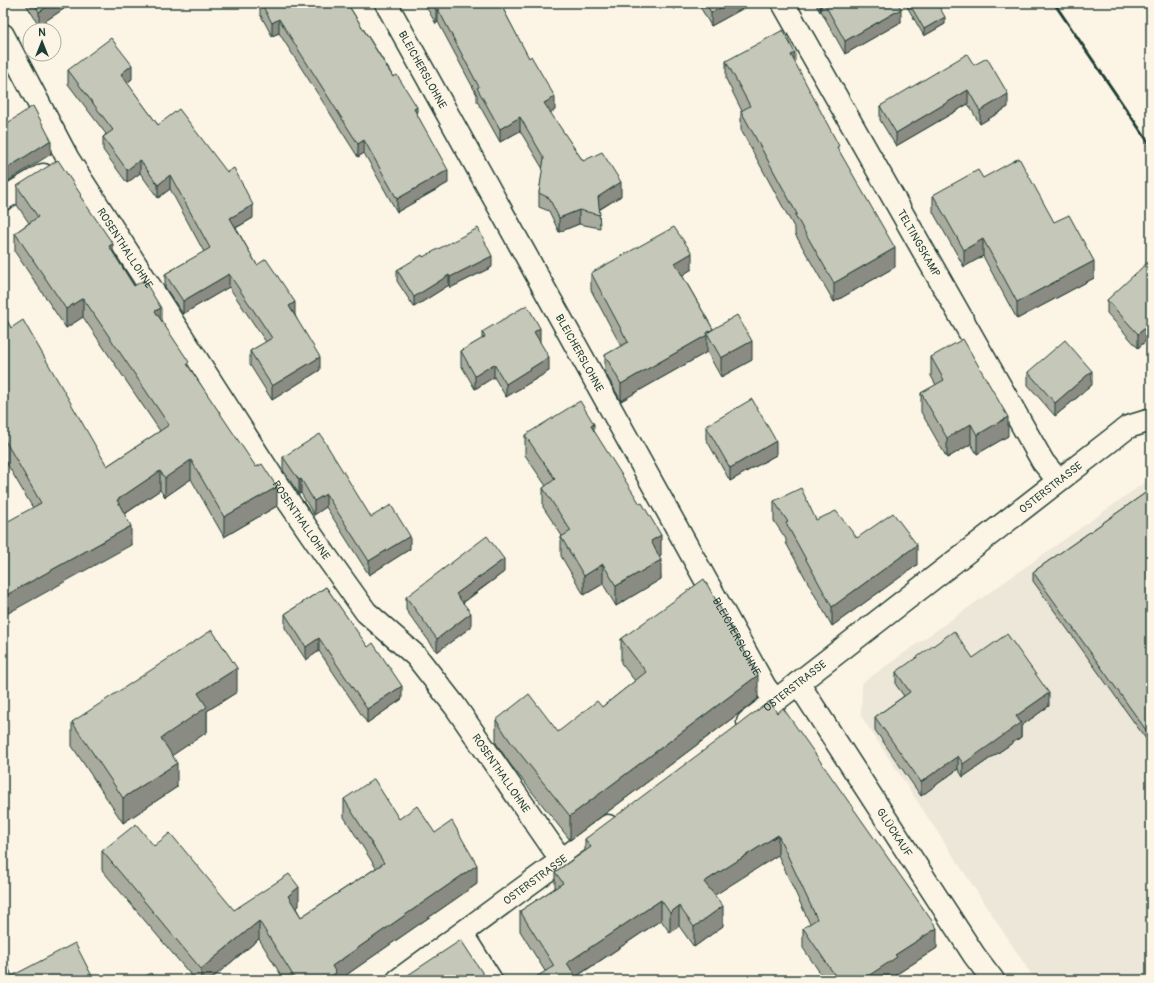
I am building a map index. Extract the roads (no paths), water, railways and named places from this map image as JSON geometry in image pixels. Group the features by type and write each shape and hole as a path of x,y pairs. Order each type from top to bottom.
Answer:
{"street":[{"name":"BLEICHERSLOHNE","path":"386,3 765,687 776,701"},
{"name":"TELTINGSKAMP","path":"783,3 1043,462 1058,480"},
{"name":"ROSENTHALLOHNE","path":"3,35 68,159 276,482 326,556 366,612 416,656 456,706 562,861"},
{"path":"3,199 68,159"},
{"name":"OSTERSTRASSE","path":"732,734 1128,427 1151,420"},
{"name":"GLÜCKAUF","path":"798,683 974,955 993,980"},
{"name":"OSTERSTRASSE","path":"398,980 625,814"},
{"path":"462,934 491,980"}],"railway":[{"path":"1054,3 1151,146"}]}
